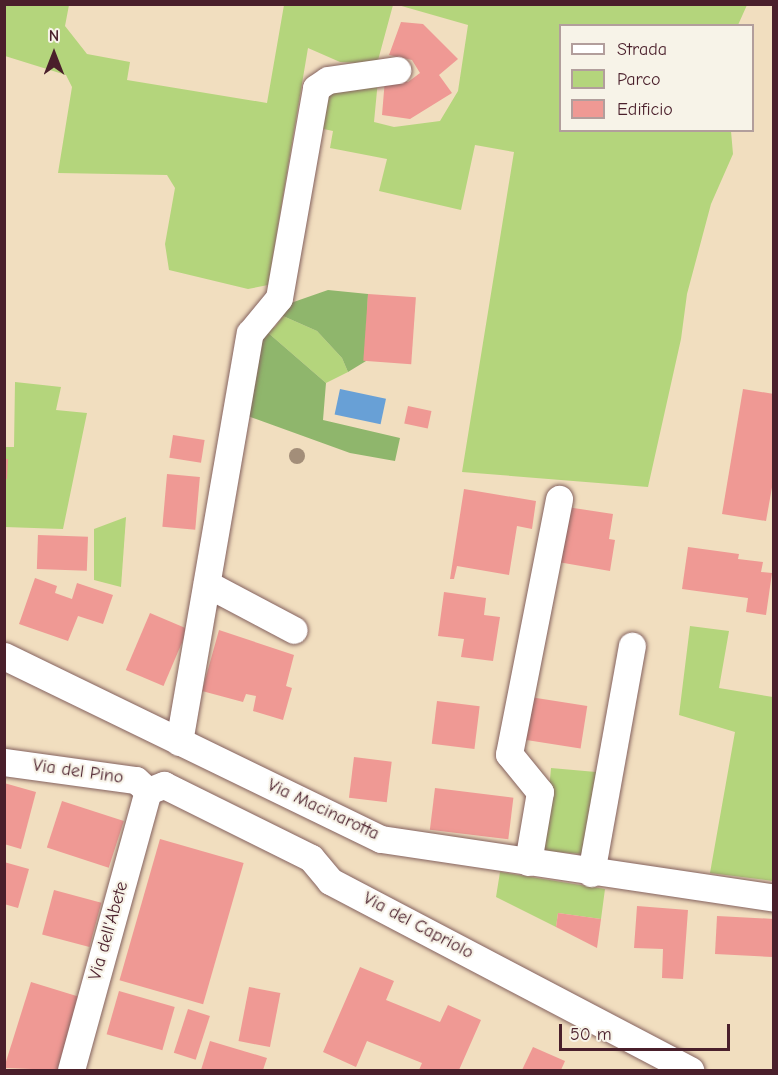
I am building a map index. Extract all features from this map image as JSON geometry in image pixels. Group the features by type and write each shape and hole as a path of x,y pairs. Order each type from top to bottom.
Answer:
{"street":[{"path":"179,742 250,333 279,298 316,88 328,80 397,70"},
{"path":"528,862 540,792 509,754 559,499"},
{"path":"207,584 294,630"},
{"path":"591,873 632,646"},
{"name":"Via Macinarotta","path":"4,656 381,839 591,873 774,898"},
{"name":"Via del Pino","path":"4,762 135,780 148,791"},
{"name":"Via del Capriolo","path":"148,791 164,785 311,858 330,881 690,1071"},
{"name":"Via dell'Abete","path":"71,1071 148,791"}],"green space":[{"path":"5,5 69,5 65,26 87,54 130,62 127,80 267,103 284,5 393,5 377,64 340,62 308,48 268,285 248,289 169,270 165,244 175,188 167,175 58,173 72,87 66,75 5,56"},
{"path":"398,5 747,5 738,24 559,24 559,132 731,132 733,154 711,204 687,294 681,339 648,487 462,472 514,152 475,145 461,210 379,191 387,159 330,148 333,131 319,128 326,94 378,80 374,122 394,127 440,121 458,91 468,25"},
{"path":"328,290 368,294 366,361 348,372 342,358 317,331 283,316 285,305"},
{"path":"283,316 317,331 342,358 348,372 326,383 266,331 275,327"},
{"path":"266,331 326,383 323,420 400,438 395,461 350,453 242,414 253,345"},
{"path":"15,382 61,387 56,410 87,413 63,529 5,527 4,447 14,447"},
{"path":"126,517 121,587 94,580 94,529"},
{"path":"690,626 729,631 719,688 773,697 773,881 710,873 735,732 679,715"},
{"path":"551,768 599,772 592,855 544,851"},
{"path":"500,872 605,889 601,919 558,913 556,927 496,897"}],"water":[{"path":"340,389 386,399 381,424 335,414"}],"building":[{"path":"401,22 423,24 458,59 439,75 452,93 410,119 382,115 385,79 408,82 420,73 412,60 389,55"},
{"path":"368,294 416,297 411,364 363,361"},
{"path":"743,389 774,394 774,476 766,521 722,514"},
{"path":"408,406 431,411 428,429 404,424"},
{"path":"173,435 205,440 201,463 169,458"},
{"path":"4,459 8,459 7,479 4,479"},
{"path":"167,474 200,477 195,530 162,527"},
{"path":"464,489 536,501 532,529 517,526 509,575 457,566 454,579 450,579"},
{"path":"567,507 613,514 609,539 615,540 610,571 558,562"},
{"path":"38,535 88,537 87,571 37,569"},
{"path":"688,547 739,554 738,559 763,562 761,572 772,573 766,615 746,612 748,598 682,589"},
{"path":"35,578 57,586 55,593 72,599 77,583 113,595 103,624 78,616 68,641 19,624"},
{"path":"444,592 486,598 484,615 500,617 493,661 461,657 464,639 438,636"},
{"path":"150,613 188,629 164,686 126,670"},
{"path":"219,630 294,655 286,686 292,688 283,720 253,711 256,696 246,694 243,702 202,691"},
{"path":"530,697 587,706 581,749 523,739"},
{"path":"437,701 480,706 474,749 432,744"},
{"path":"354,757 392,762 387,802 349,798"},
{"path":"4,783 36,792 21,849 4,844"},
{"path":"435,788 513,798 508,839 430,830"},
{"path":"62,801 124,821 109,868 47,848"},
{"path":"160,839 244,863 203,1004 119,980"},
{"path":"4,862 29,869 18,908 4,904"},
{"path":"54,890 101,903 89,947 42,934"},
{"path":"637,906 688,910 683,979 662,978 663,949 634,948"},
{"path":"558,913 601,919 597,948 556,927"},
{"path":"717,916 774,919 772,957 715,954"},
{"path":"360,967 394,981 386,1000 440,1022 448,1005 481,1020 459,1070 419,1070 422,1063 367,1041 356,1067 323,1052"},
{"path":"31,982 83,998 61,1070 4,1068"},
{"path":"249,987 280,993 270,1047 239,1041"},
{"path":"119,991 175,1007 162,1050 107,1034"},
{"path":"188,1009 210,1016 196,1060 174,1053"},
{"path":"210,1041 267,1058 263,1070 201,1070"},
{"path":"533,1047 565,1061 561,1070 522,1070"}]}
